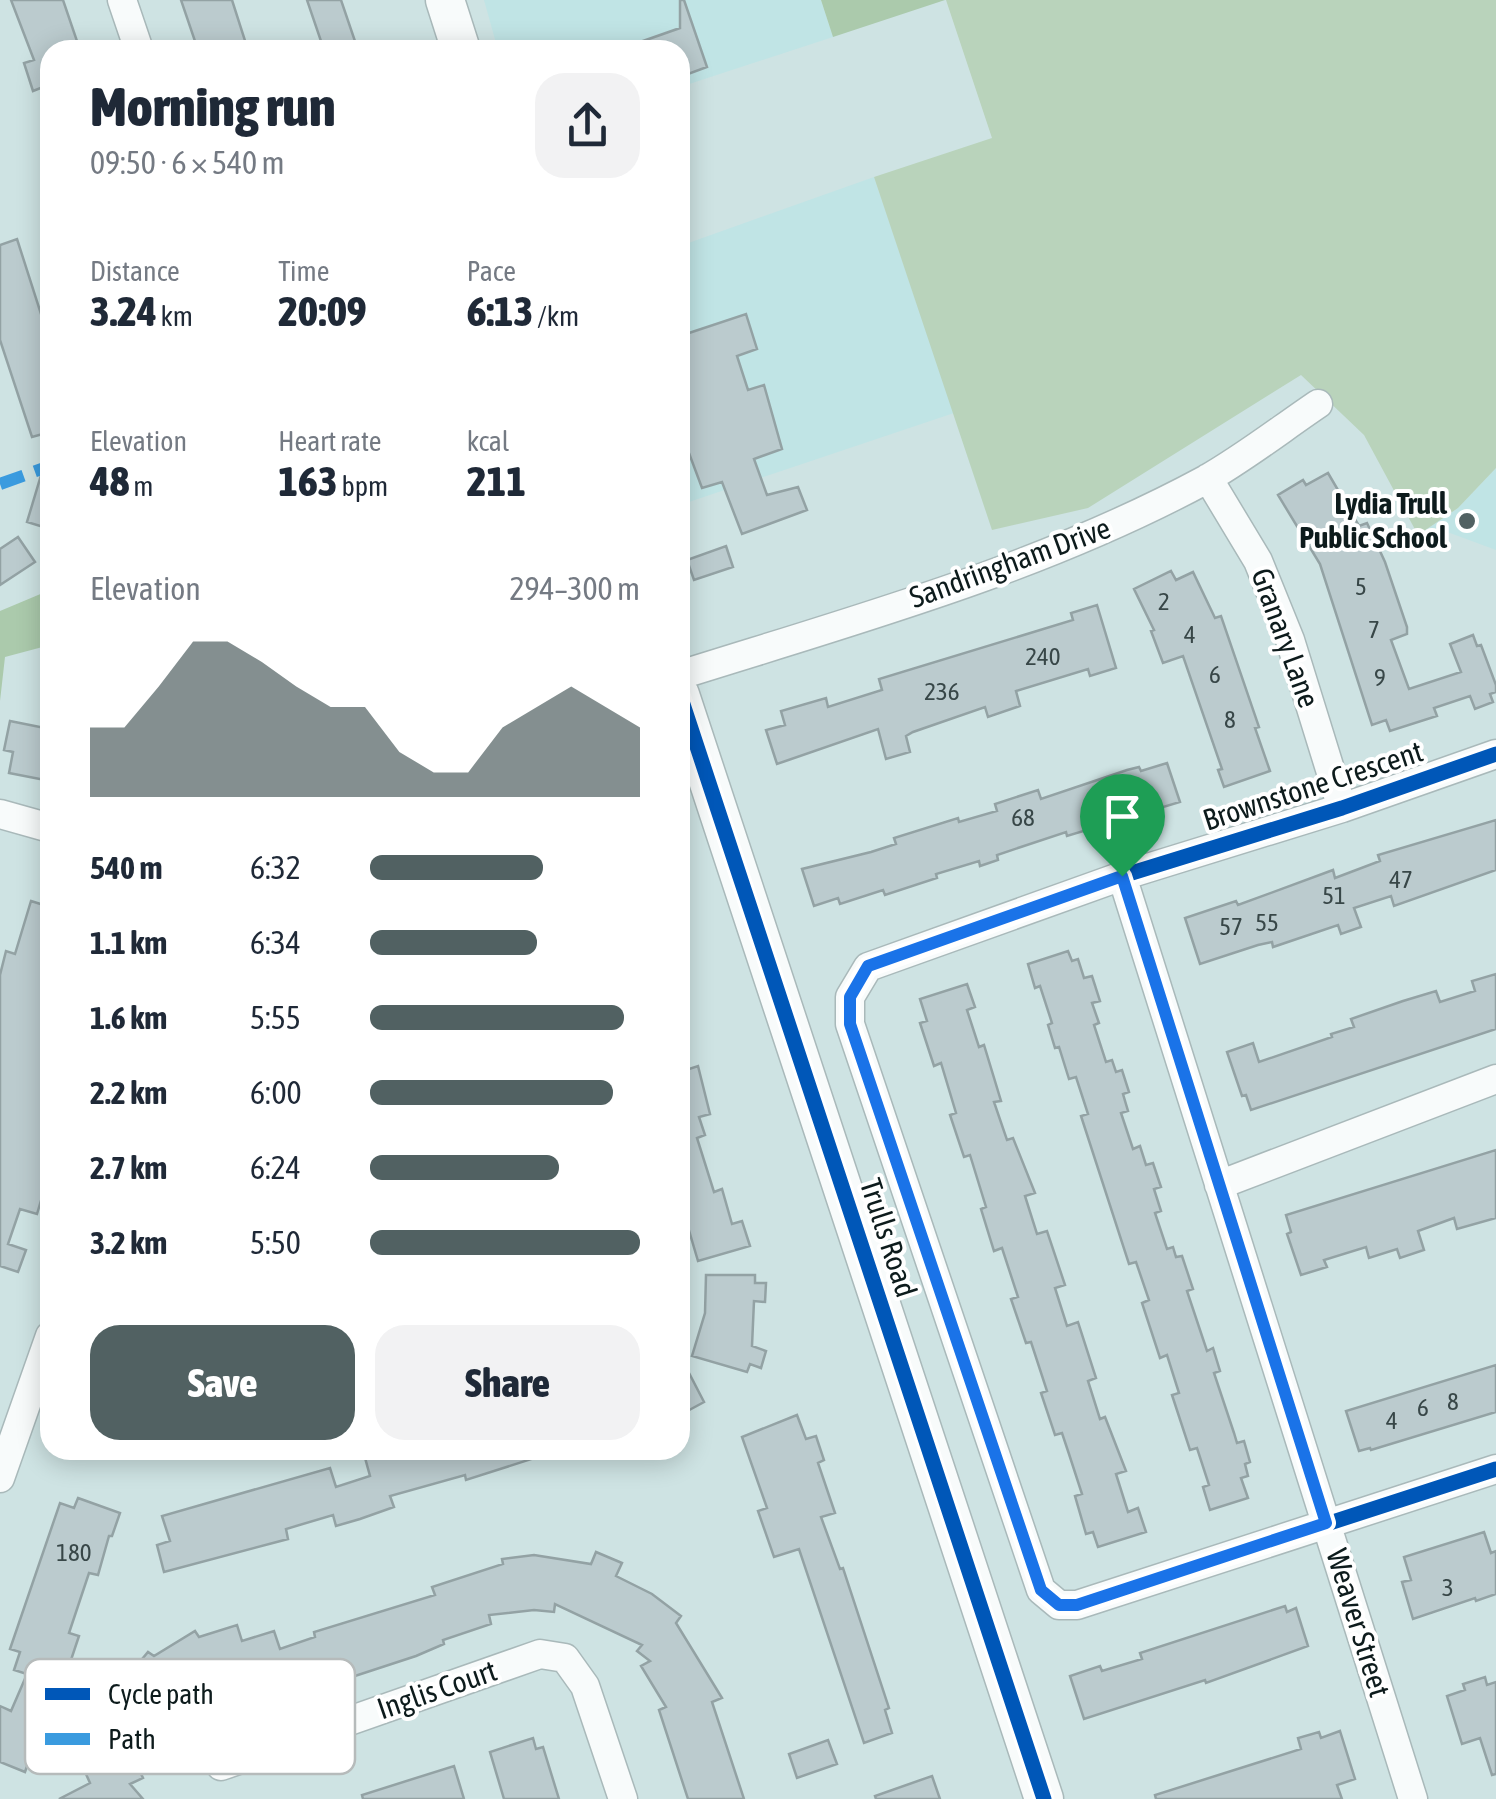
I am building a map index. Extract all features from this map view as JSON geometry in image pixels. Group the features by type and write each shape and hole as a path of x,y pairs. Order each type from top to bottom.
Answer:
{"street":[{"path":"122,0 136,40"},
{"path":"445,0 458,40"},
{"name":"Sandringham Drive","path":"690,672 998,573 1106,529 1208,478 1318,404"},
{"name":"Granary Lane","path":"1208,478 1258,561 1271,593 1290,640 1342,808"},
{"name":"Trulls Road","path":"690,725 1044,1799"},
{"name":"Brownstone Crescent","path":"1496,754 1342,808 1122,876 868,966 850,997 850,1024 1041,1590 1059,1605 1077,1605 1496,1469"},
{"path":"0,814 40,825"},
{"name":"Weaver Street","path":"1122,876 1413,1799"},
{"path":"1219,1185 1496,1080"},
{"path":"0,1478 39,1401"},
{"name":"Inglis Court","path":"355,1719 540,1654 565,1658 585,1686 622,1799"}],"shaded area":[{"path":"484,0 821,0 833,37 690,84 690,40 495,40"},
{"path":"874,177 954,413 690,502 690,242"},
{"name":"Lydia Trull Public School","path":"1496,468 1496,550 1450,533 1418,535 1458,508"}],"green space":[{"path":"821,0 945,0 833,37"},
{"path":"946,0 1496,0 1496,468 1458,508 1418,535 1364,435 1301,375 1088,508 992,530 874,177 992,138"},
{"path":"40,594 40,648 5,657 0,701 0,611"}],"building":[{"path":"11,0 63,0 77,40 40,40 40,88 33,91 24,63 34,60"},
{"path":"181,0 232,0 245,40 195,40"},
{"path":"307,0 341,0 355,40 321,40"},
{"path":"680,0 684,0 707,67 690,73 690,40 646,40 680,28"},
{"path":"17,239 40,311 40,435 32,437 0,340 0,245"},
{"path":"746,314 757,349 737,356 748,390 764,385 782,449 754,459 767,495 798,487 807,510 742,534 722,482 702,488 690,456 690,333"},
{"path":"1328,473 1359,526 1367,523 1385,562 1407,627 1407,634 1391,640 1409,689 1461,672 1450,644 1473,635 1477,646 1481,645 1496,685 1496,692 1490,694 1493,702 1475,709 1470,696 1434,708 1437,716 1390,731 1386,720 1372,725 1320,564 1278,495 1303,480 1306,485"},
{"path":"40,479 40,526 27,522"},
{"path":"18,537 35,562 0,585 0,549"},
{"path":"726,546 733,567 694,580 690,559"},
{"path":"1171,571 1176,580 1193,572 1215,618 1221,616 1270,771 1224,787 1218,770 1222,769 1183,656 1163,663 1151,631 1154,630 1134,589"},
{"path":"1097,605 1116,668 1090,676 1088,669 1016,691 1020,706 988,717 985,707 913,732 906,736 910,752 886,759 878,729 777,764 766,730 785,725 781,711 826,698 828,707 882,690 879,679 1073,620 1071,613"},
{"path":"10,721 40,727 40,779 9,773 13,752 4,750"},
{"path":"1167,763 1180,802 1067,836 1066,832 997,855 998,860 980,866 979,861 936,874 937,878 885,895 883,890 840,904 838,898 814,906 802,869 896,844 894,838 958,818 959,822 997,811 995,804 1038,790 1041,799 1127,770 1139,767 1141,771"},
{"path":"1496,820 1496,870 1394,906 1391,896 1354,908 1361,927 1341,934 1338,925 1273,947 1272,942 1258,945 1200,964 1185,918 1236,901 1238,905 1333,870 1335,878 1380,861 1378,855"},
{"path":"31,901 40,904 40,1204 37,1214 20,1209 8,1244 26,1250 18,1272 0,1266 0,975 6,951 15,954"},
{"path":"1068,951 1072,961 1078,959 1084,978 1092,976 1100,1001 1092,1003 1099,1023 1094,1025 1106,1062 1112,1060 1116,1072 1122,1070 1129,1092 1123,1094 1128,1111 1121,1113 1133,1149 1140,1146 1146,1165 1153,1163 1161,1187 1154,1189 1161,1211 1155,1213 1167,1249 1173,1247 1176,1257 1182,1256 1193,1289 1187,1291 1207,1351 1213,1348 1220,1371 1214,1373 1237,1443 1244,1441 1250,1462 1245,1464 1248,1476 1241,1478 1248,1498 1210,1510 1203,1487 1209,1485 1197,1448 1190,1450 1172,1395 1179,1393 1167,1355 1160,1358 1142,1303 1149,1300 1136,1262 1129,1264 1081,1116 1088,1114 1076,1077 1069,1079 1059,1047 1055,1048 1048,1025 1052,1023 1028,964"},
{"path":"1496,974 1496,1029 1251,1110 1246,1095 1242,1096 1227,1052 1253,1043 1259,1062 1332,1037 1331,1034 1354,1027 1351,1019 1403,1001 1436,991 1440,1002 1475,991 1472,981"},
{"path":"967,984 975,1007 967,1010 979,1047 984,1045 1001,1101 994,1102 1007,1140 1013,1138 1035,1193 1025,1196 1037,1234 1047,1231 1065,1285 1055,1288 1067,1326 1078,1322 1096,1378 1088,1381 1100,1419 1105,1417 1126,1471 1116,1474 1128,1512 1138,1508 1146,1532 1098,1547 1093,1532 1086,1534 1075,1496 1082,1494 1062,1433 1055,1435 1041,1393 1047,1391 1011,1299 1018,1297 1002,1248 994,1251 970,1155 964,1157 950,1115 956,1113 941,1063 934,1066 920,1023 927,1021 920,999"},
{"path":"698,1066 710,1114 699,1117 705,1135 697,1138 714,1192 722,1189 732,1224 742,1221 750,1246 698,1261 690,1234 690,1069"},
{"path":"1496,1150 1496,1218 1457,1229 1454,1218 1418,1231 1424,1250 1400,1258 1397,1249 1369,1258 1366,1247 1324,1260 1327,1267 1301,1275 1287,1234 1291,1232 1286,1215"},
{"path":"706,1275 755,1275 755,1283 766,1283 765,1302 754,1301 752,1346 766,1351 761,1368 750,1364 747,1372 692,1356 705,1313"},
{"path":"1496,1365 1496,1412 1359,1451 1346,1411"},
{"path":"690,1375 704,1402 690,1410"},
{"path":"797,1415 806,1439 816,1436 824,1460 818,1463 835,1513 821,1517 840,1569 843,1568 889,1708 885,1710 892,1733 864,1743 799,1549 774,1557 758,1511 767,1508 742,1437"},
{"path":"366,1460 528,1460 466,1480 465,1475 390,1496 394,1507 360,1519 336,1526 333,1515 286,1529 288,1539 164,1572 157,1545 170,1541 162,1516 330,1468 336,1487 370,1476"},
{"path":"78,1498 120,1513 98,1575 89,1573 69,1633 79,1636 71,1659 25,1659 25,1673 14,1670 20,1652 10,1649 60,1503 74,1508"},
{"path":"1484,1532 1491,1553 1496,1551 1496,1594 1413,1619 1402,1582 1411,1580 1404,1557"},
{"path":"596,1552 622,1563 616,1576 652,1594 681,1616 676,1623 722,1698 712,1702 744,1799 688,1799 659,1710 666,1707 641,1666 650,1661 637,1651 642,1645 555,1604 554,1612 489,1615 491,1624 443,1640 444,1644 416,1656 355,1676 355,1659 142,1659 148,1652 154,1656 195,1631 199,1637 237,1625 242,1641 274,1631 280,1649 315,1637 314,1632 435,1595 432,1587 503,1564 502,1559 534,1555 591,1564"},
{"path":"1285,1606 1287,1612 1296,1608 1308,1646 1206,1683 1205,1680 1084,1719 1070,1676 1142,1659 1140,1653"},
{"path":"1485,1677 1487,1685 1496,1682 1496,1774 1492,1775 1480,1738 1462,1744 1447,1696 1465,1690 1463,1684"},
{"path":"25,1679 25,1772 0,1762 0,1706 11,1711"},
{"path":"1340,1731 1355,1779 1337,1785 1342,1799 1156,1799 1155,1795 1301,1749 1298,1738 1319,1732 1321,1738"},
{"path":"533,1738 536,1749 543,1747 559,1799 504,1799 490,1752"},
{"path":"828,1740 837,1764 797,1778 789,1754"},
{"path":"454,1766 464,1799 363,1799 362,1795"},
{"path":"86,1774 141,1774 143,1778 130,1784 143,1799 59,1799 90,1783"},
{"path":"932,1776 940,1799 876,1799 875,1796"}],"marked path":[{"path":"0,484 40,470"}],"cycle path":[{"path":"690,725 1044,1799"},
{"path":"1496,754 1342,808 1122,876 868,967 850,997 850,1024 1041,1590 1059,1605 1077,1605 1496,1469"}],"place":[{"name":"Lydia Trull Public School","path":"1467,521"}],"route":[{"path":"1122,876 1326,1523 1077,1605 1059,1605 1041,1590 850,1024 850,997 868,966 1122,876"}]}
